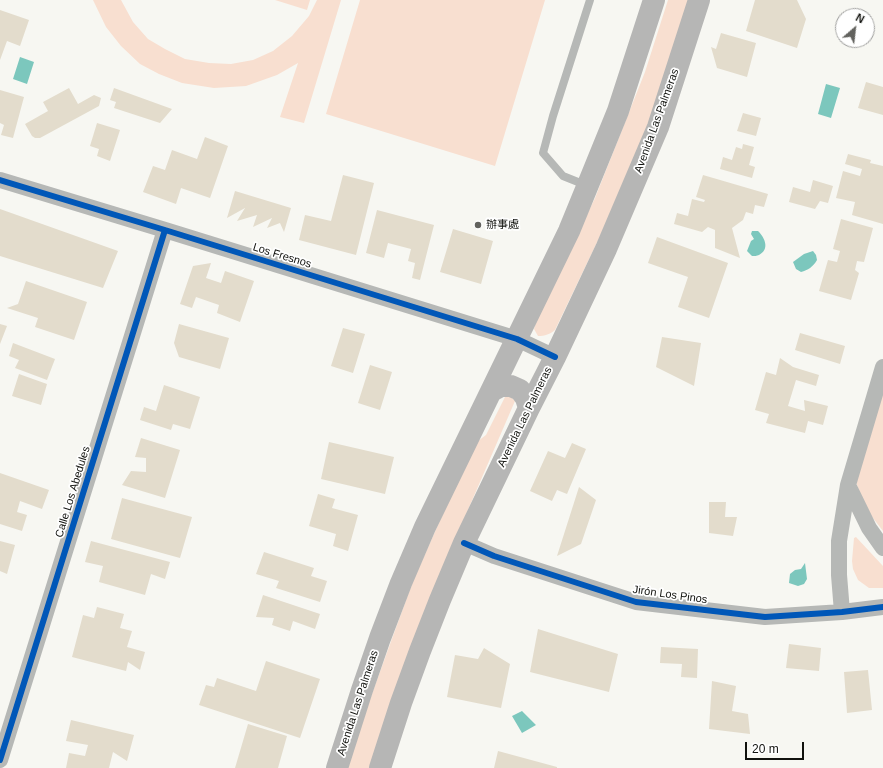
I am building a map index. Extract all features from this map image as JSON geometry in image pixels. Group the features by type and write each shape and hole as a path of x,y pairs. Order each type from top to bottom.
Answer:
{"main road":[{"name":"Avenida Las Palmeras","path":"337,768 380,638 401,584 425,527 569,231 618,111 654,0"},
{"name":"Avenida Las Palmeras","path":"380,768 420,651 464,542 555,357 606,249 658,127 699,0"},
{"path":"492,391 501,386 511,386 520,390 526,398 529,408"}],"street":[{"name":"Los Fresnos","path":"0,180 517,339 555,357"},
{"name":"Calle Los Abedules","path":"0,760 165,230"},
{"path":"842,612 839,575 839,541 848,485 883,367"},
{"path":"848,485 869,528 883,548"},
{"name":"Jirón Los Pinos","path":"464,542 494,556 636,602 765,617 842,612 883,607"}],"lane":[{"path":"588,186 563,176 543,153 553,116 590,0"}],"shaded area":[{"path":"93,0 121,0 133,22 148,39 185,59 209,63 231,64 253,60 273,51 292,36 309,16 317,0 341,0 304,123 280,117 298,63 277,75 246,86 214,88 182,83 159,74 140,64 121,46 106,27"},
{"path":"275,0 310,0 307,10"},
{"path":"360,0 545,0 495,166 326,114"},
{"path":"668,0 689,0 647,128 602,232 555,330 543,336 538,336 534,329 537,318 595,198 645,72"},
{"path":"883,383 883,531 866,509 854,477"},
{"path":"507,393 515,401 445,563 371,768 345,768 413,581 474,444 486,435"},
{"path":"856,537 883,566 883,588 869,588 858,580 853,569 852,561 854,538"}],"water":[{"path":"20,57 34,62 27,84 13,79"},
{"path":"826,84 840,88 831,118 818,114"},
{"path":"752,231 758,231 763,237 765,243 764,250 757,256 752,256 747,251 751,241 754,239 751,234"},
{"path":"813,251 817,260 814,265 801,272 796,269 793,262 804,254"},
{"path":"805,563 807,579 804,584 798,586 789,583 790,574 795,570 801,569"},
{"path":"522,711 536,725 522,733 512,716"}],"building":[{"path":"755,0 797,0 806,19 797,48 746,31"},
{"path":"0,10 29,20 20,46 7,41 0,60"},
{"path":"721,33 756,43 747,77 717,68 711,47 716,49"},
{"path":"866,82 883,87 883,115 858,108"},
{"path":"69,88 78,104 94,95 101,98 99,106 40,138 35,138 32,136 25,124 48,111 43,102"},
{"path":"114,88 172,109 160,123 114,108 116,102 110,100"},
{"path":"0,90 24,97 13,138 1,135 4,125 0,123"},
{"path":"743,113 761,118 756,136 737,131"},
{"path":"97,123 120,130 110,161 97,156 99,149 90,146"},
{"path":"205,137 228,146 210,198 181,188 176,204 143,192 153,166 165,170 172,150 197,159"},
{"path":"743,144 754,147 749,165 755,167 752,178 720,169 723,157 732,160 736,147 742,149"},
{"path":"848,154 871,160 870,163 883,166 883,224 852,215 855,202 836,198 843,171 860,176 862,169 845,164"},
{"path":"343,175 374,183 356,255 299,240 305,215 331,221"},
{"path":"703,175 768,194 764,207 755,205 753,214 746,212 743,220 732,228 740,258 715,248 715,230 708,227 702,232 674,224 677,213 688,216 692,199 704,202 705,200 696,197"},
{"path":"813,180 833,186 828,203 820,201 815,209 789,202 793,187 810,192"},
{"path":"235,191 291,208 284,232 280,223 267,228 272,218 253,227 257,215 237,221 245,208 227,218"},
{"path":"0,209 118,251 103,288 0,256"},
{"path":"377,210 434,225 420,280 412,278 415,263 408,261 411,249 388,243 384,258 366,253"},
{"path":"841,219 873,228 864,262 857,261 855,270 859,273 851,300 819,291 828,260 837,262 840,251 833,249"},
{"path":"453,229 493,241 481,284 440,272"},
{"path":"657,237 728,263 709,318 678,307 688,277 648,263"},
{"path":"211,263 206,278 221,283 225,271 254,281 240,322 217,313 219,305 196,297 192,308 180,304 193,266"},
{"path":"26,281 87,302 74,340 35,327 38,318 7,308 18,304"},
{"path":"0,324 7,326 0,344"},
{"path":"179,324 229,338 220,369 179,357 174,343"},
{"path":"343,328 365,334 353,373 331,366"},
{"path":"800,333 845,346 840,364 795,350"},
{"path":"662,337 701,343 694,386 656,367"},
{"path":"13,343 55,359 47,380 15,368 19,360 9,356"},
{"path":"780,358 793,367 819,375 816,386 796,380 788,406 805,411 804,400 828,406 823,425 808,421 805,433 766,423 769,414 755,410 766,372 776,375"},
{"path":"370,365 392,372 380,410 358,403"},
{"path":"19,374 47,384 41,405 12,396"},
{"path":"164,385 200,397 190,429 173,424 171,430 140,420 144,407 156,411"},
{"path":"141,438 180,450 165,498 122,485 131,471 146,472 146,458 135,457"},
{"path":"329,442 394,457 385,494 321,479"},
{"path":"572,443 586,449 567,494 557,490 552,501 530,491 548,451 565,458"},
{"path":"0,473 49,490 42,509 20,501 17,512 27,515 22,531 0,524"},
{"path":"579,487 596,500 581,544 557,556"},
{"path":"318,494 335,499 332,508 358,515 348,551 333,546 336,534 309,526"},
{"path":"122,498 192,517 180,558 111,539"},
{"path":"709,502 726,502 725,517 737,517 733,536 709,533"},
{"path":"0,541 15,545 7,574 0,571"},
{"path":"91,541 170,562 165,579 151,574 145,595 99,582 103,566 85,562"},
{"path":"264,552 314,568 311,576 327,581 320,602 276,588 279,581 256,574"},
{"path":"263,595 320,614 315,629 293,621 290,631 272,625 274,618 256,617"},
{"path":"97,607 124,614 120,628 132,631 127,647 145,652 140,670 128,662 126,671 72,657 83,615 94,618"},
{"path":"538,629 618,654 609,692 530,672"},
{"path":"789,644 821,648 819,671 786,668"},
{"path":"661,647 698,649 697,678 681,677 682,664 660,663"},
{"path":"484,648 510,664 501,708 447,697 455,655 478,659"},
{"path":"266,661 320,679 300,738 199,705 206,685 214,687 217,678 256,691"},
{"path":"868,670 872,710 847,713 844,672"},
{"path":"712,681 736,686 732,711 748,714 750,734 709,729"},
{"path":"71,720 134,735 127,761 113,752 109,768 66,768 69,753 85,756 88,745 66,741"},
{"path":"248,724 287,736 278,768 235,768"},
{"path":"498,751 557,767 557,768 494,768"}],"cycle path":[{"path":"0,180 517,339 555,357"},
{"path":"0,760 165,230"},
{"path":"464,543 494,556 636,602 765,617 842,612 883,607"}],"place":[{"name":"辦事處","path":"478,225"}]}
